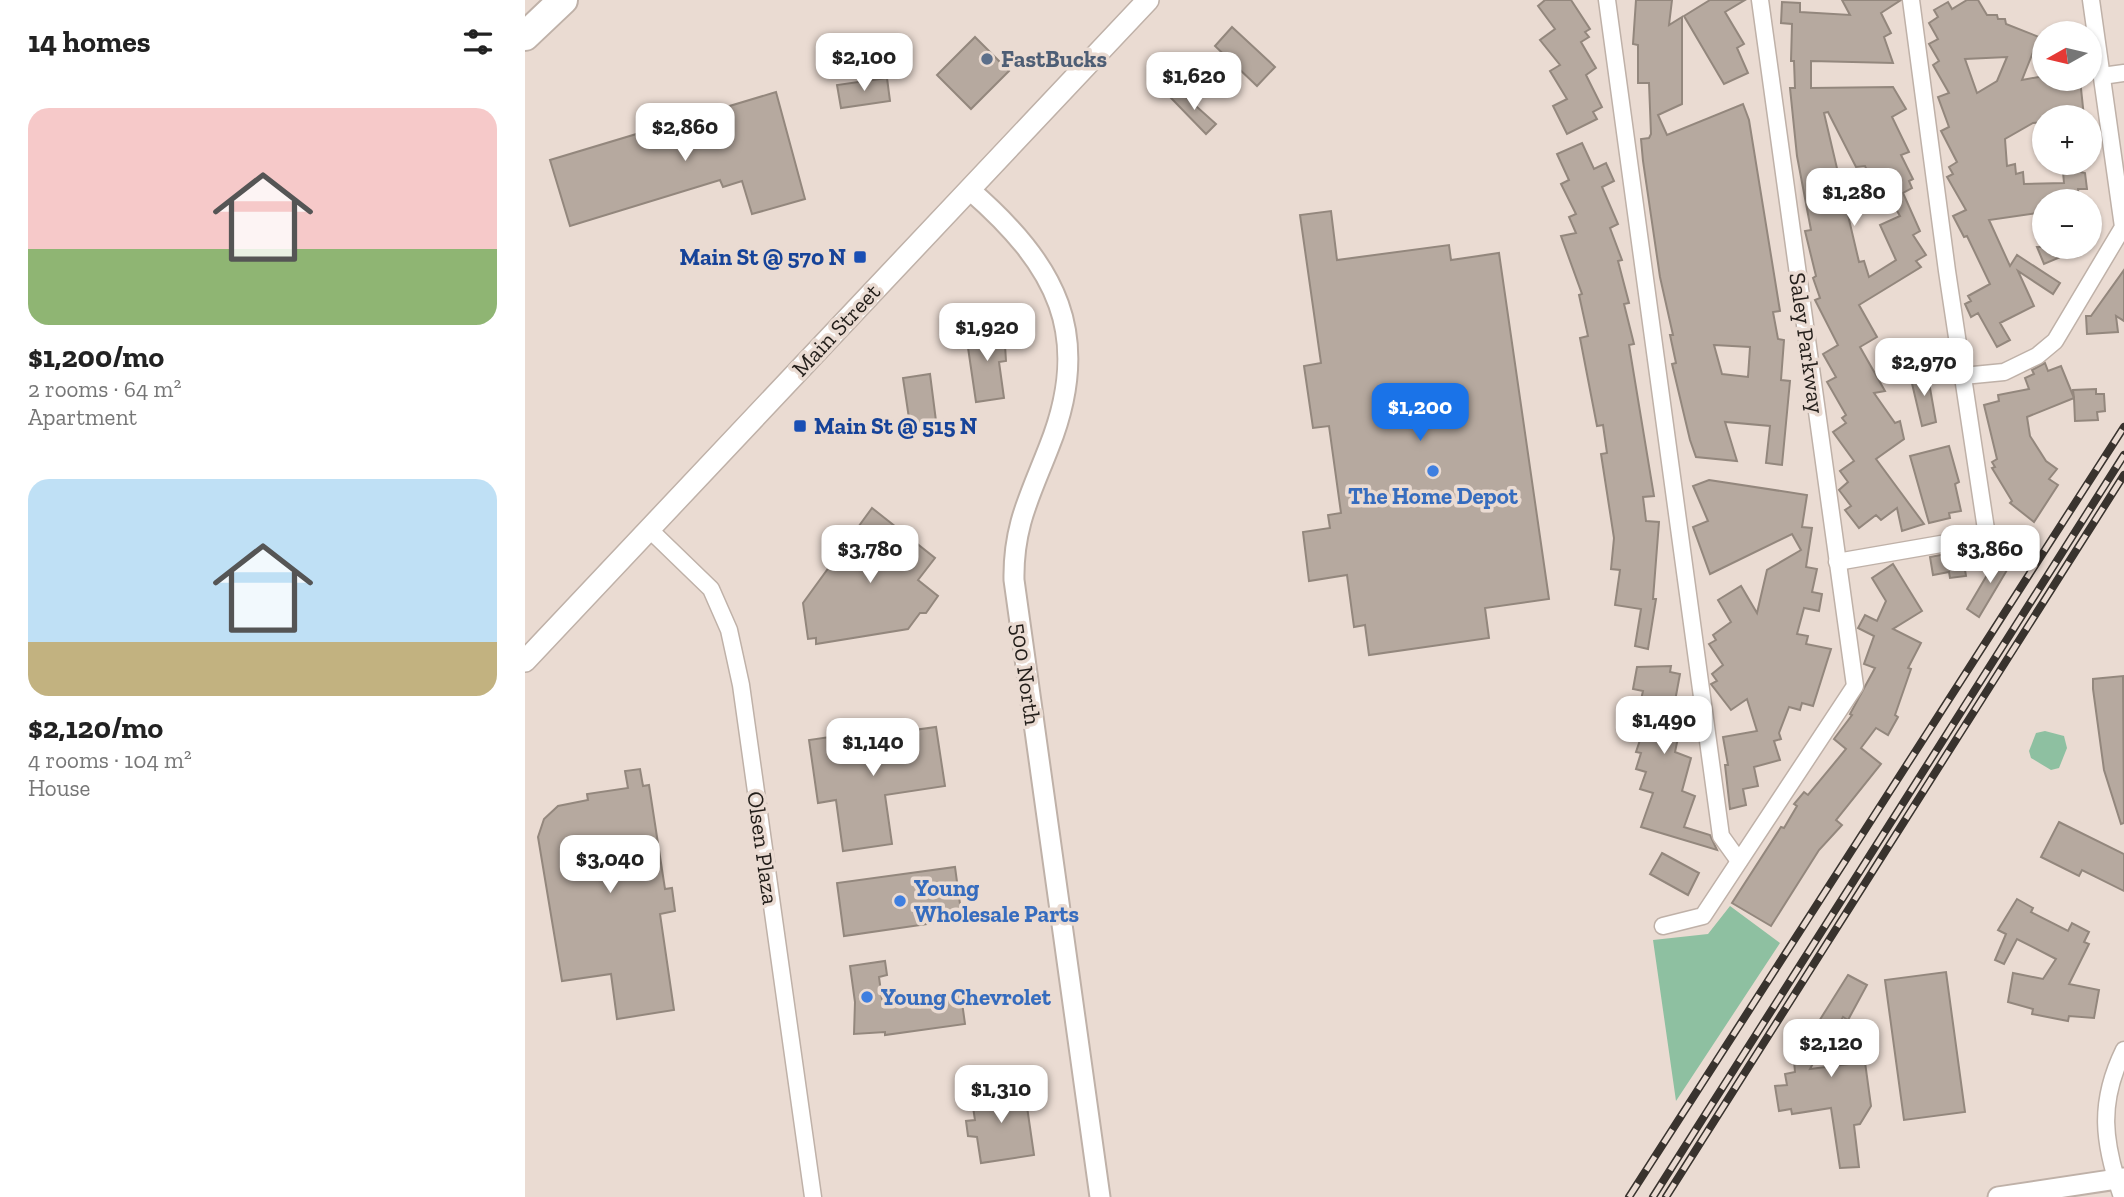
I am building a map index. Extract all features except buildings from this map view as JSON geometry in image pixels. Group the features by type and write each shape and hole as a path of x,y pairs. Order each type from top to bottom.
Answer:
{"highway":[{"path":"525,36 563,0"}],"main road":[{"name":"Main Street","path":"525,661 1148,0"}],"street":[{"path":"1607,0 1721,836 1739,861 1703,916 1663,926"},
{"name":"Saley Parkway","path":"1739,861 1855,686 1760,0"},
{"path":"1911,0 1987,536"},
{"path":"2091,0 2094,21"},
{"path":"1963,376 2004,372 2037,356 2055,341 2123,227 2102,76 2124,73"},
{"name":"500 North","path":"970,190 1010,224 1045,272 1059,303 1068,345 1063,405 1053,439 1019,520 1014,550 1014,580 1100,1197"},
{"name":"Olsen Plaza","path":"649,529 711,589 729,630 741,685 813,1197"},
{"path":"1837,562 1987,536 2028,538"},
{"path":"1997,1197 2120,1185 2104,1118 2108,1086 2122,1055"}],"green space":[{"path":"2045,731 2064,736 2067,748 2059,768 2051,770 2031,758 2029,751 2036,733"},
{"path":"1730,906 1780,943 1676,1101 1653,940 1708,934"}],"railway":[{"path":"1629,1197 2124,427"},
{"path":"1653,1197 2124,455"},
{"path":"1666,1197 2124,475"}],"place":[{"name":"FastBucks","path":"987,59"},
{"name":"Main St @ 570 N","path":"860,257"},
{"name":"Main St @ 515 N","path":"800,426"},
{"name":"The Home Depot","path":"1433,471"},
{"name":"Young Wholesale Parts","path":"900,901"},
{"name":"Young Chevrolet","path":"867,997"}]}
